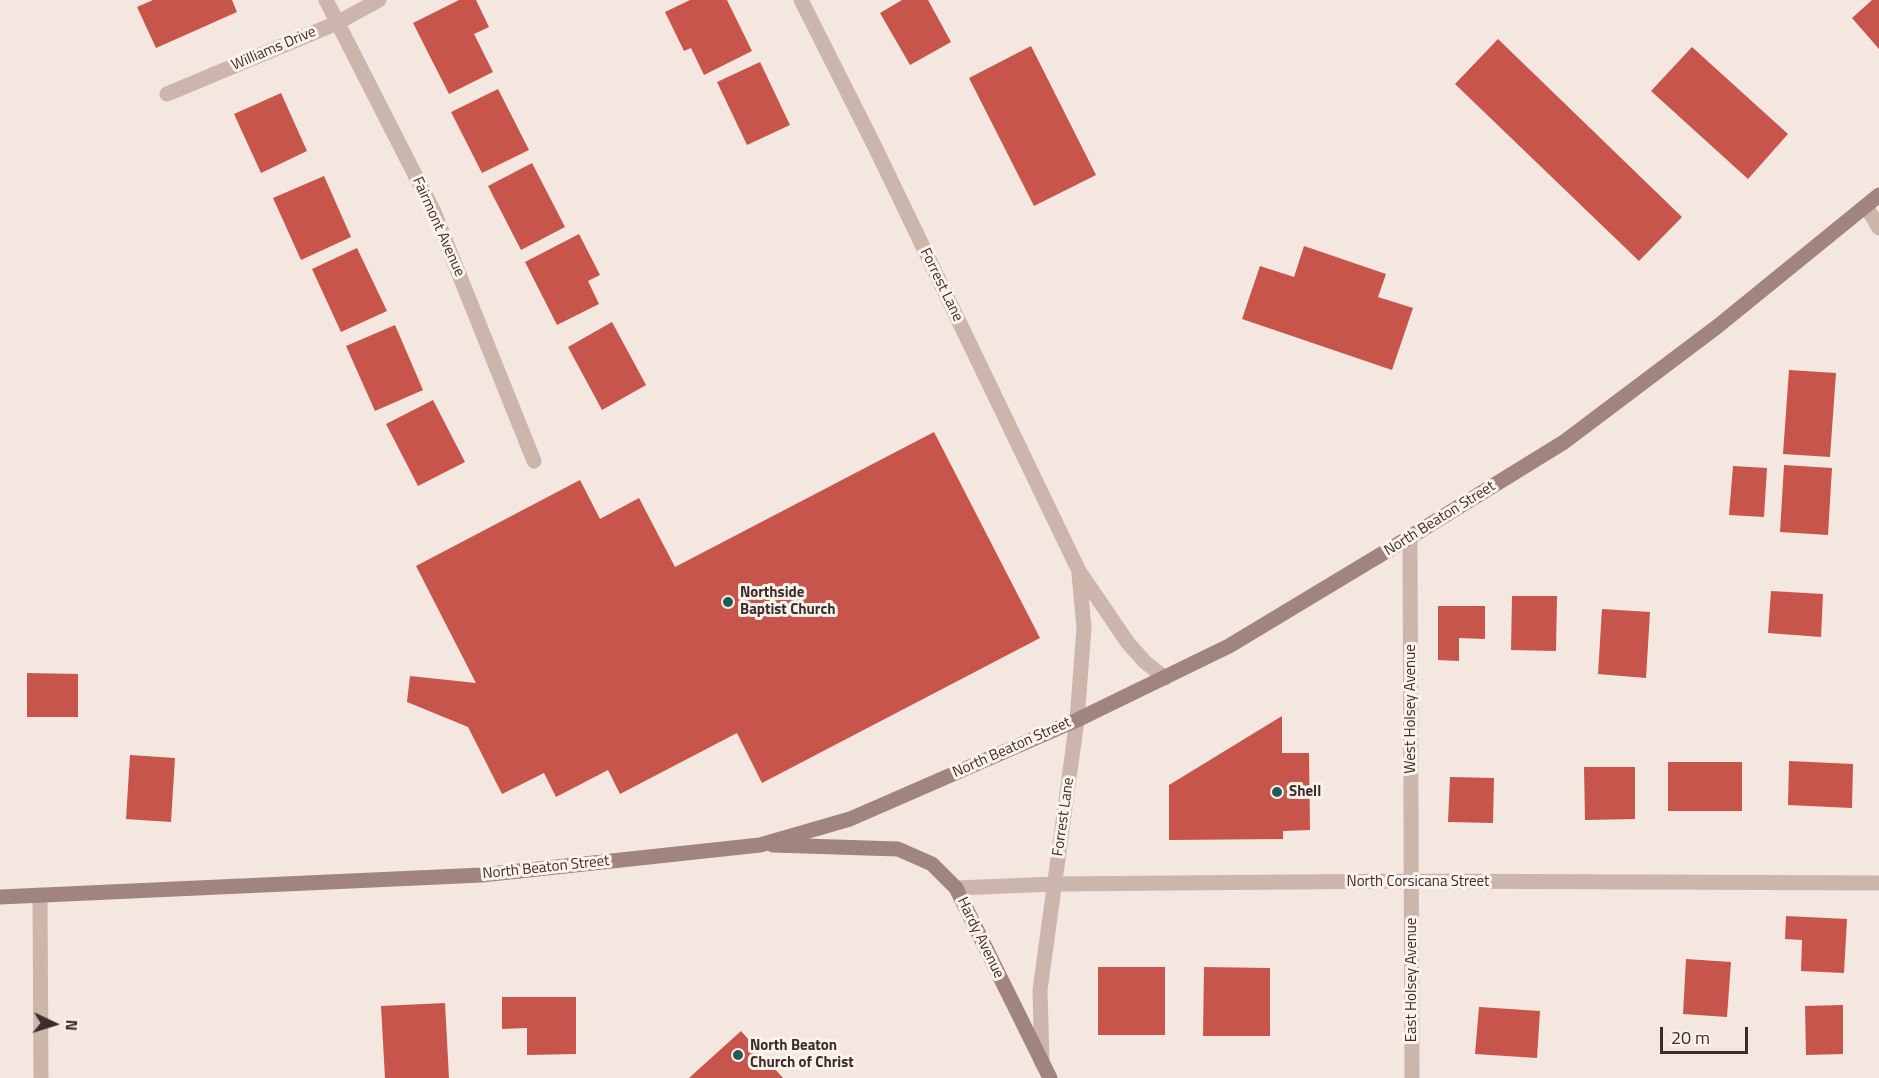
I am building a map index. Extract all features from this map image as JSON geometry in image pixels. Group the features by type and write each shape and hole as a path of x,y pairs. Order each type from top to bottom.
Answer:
{"main road":[{"name":"North Beaton Street","path":"0,897 482,875 760,845 850,819 1077,720 1229,646 1410,537 1564,442 1718,326 1879,195"},
{"name":"Hardy Avenue","path":"760,845 897,849 932,864 956,888 1050,1078"}],"street":[{"name":"Fairmont Avenue","path":"326,0 434,212 534,461"},
{"name":"Williams Drive","path":"166,94 337,22 379,0"},
{"name":"Forrest Lane","path":"801,0 875,147 1079,571 1128,643 1145,663 1165,678"},
{"path":"1866,206 1879,228"},
{"name":"West Holsey Avenue","path":"1410,537 1412,881"},
{"name":"Forrest Lane","path":"1042,1063 1040,990 1077,720 1084,628 1079,571"},
{"name":"North Corsicana Street","path":"956,888 1055,884 1412,881 1879,883"},
{"name":"East Holsey Avenue","path":"1412,881 1412,1078"},
{"path":"40,895 41,1078"}],"building":[{"path":"153,0 232,0 237,12 156,48 137,7"},
{"path":"459,0 476,0 489,27 474,34 493,72 449,94 413,23"},
{"path":"690,0 727,0 752,51 704,75 691,48 684,51 665,12"},
{"path":"902,0 928,0 951,42 910,65 880,13"},
{"path":"1872,0 1879,0 1879,49 1852,18"},
{"path":"1498,39 1682,217 1639,261 1455,84"},
{"path":"1031,46 1096,175 1034,206 969,78"},
{"path":"1692,47 1788,134 1748,179 1651,91"},
{"path":"760,62 790,125 747,145 717,82"},
{"path":"498,89 529,150 482,173 451,112"},
{"path":"281,93 307,151 261,173 234,114"},
{"path":"532,163 565,227 521,250 488,186"},
{"path":"324,176 351,237 301,260 273,198"},
{"path":"579,234 600,275 588,281 599,304 557,325 525,262"},
{"path":"1304,246 1386,274 1378,297 1413,308 1392,370 1242,319 1260,266 1294,277"},
{"path":"357,248 387,311 341,332 312,269"},
{"path":"612,322 646,385 602,410 568,347"},
{"path":"395,325 423,390 375,411 346,346"},
{"path":"1789,370 1836,373 1830,457 1783,454"},
{"path":"433,400 465,462 418,486 386,424"},
{"name":"Northside Baptist Church","path":"934,432 1040,638 762,783 737,733 620,794 608,770 556,797 544,773 502,794 468,727 407,702 410,676 476,683 416,566 580,480 600,519 639,498 675,567"},
{"path":"1784,465 1832,468 1828,535 1780,532"},
{"path":"1733,466 1767,468 1764,517 1729,515"},
{"path":"1771,591 1823,594 1821,637 1768,633"},
{"path":"1512,596 1557,596 1556,651 1511,650"},
{"path":"1438,606 1485,606 1485,639 1459,638 1459,661 1438,660"},
{"path":"1602,609 1650,612 1646,678 1598,674"},
{"path":"27,673 78,674 78,717 27,717"},
{"name":"Shell","path":"1282,716 1282,753 1309,753 1310,830 1283,831 1283,839 1169,840 1169,785"},
{"path":"130,755 175,758 171,822 126,819"},
{"path":"1789,761 1853,764 1852,808 1788,805"},
{"path":"1668,762 1742,762 1742,811 1668,811"},
{"path":"1584,767 1635,767 1635,819 1585,820"},
{"path":"1450,777 1494,778 1493,823 1448,822"},
{"path":"1786,916 1847,919 1844,973 1801,971 1802,940 1785,939"},
{"path":"1686,959 1731,962 1727,1017 1683,1014"},
{"path":"1098,967 1165,967 1165,1035 1098,1035"},
{"path":"1204,967 1270,968 1270,1036 1203,1036"},
{"path":"502,997 576,997 576,1054 527,1055 527,1028 502,1029"},
{"path":"445,1003 449,1078 385,1078 381,1006"},
{"path":"1843,1005 1843,1054 1806,1055 1805,1006"},
{"path":"1479,1007 1540,1011 1537,1058 1475,1054"},
{"name":"North Beaton Church of Christ","path":"741,1031 783,1078 689,1078"}],"place":[{"name":"Northside Baptist Church","path":"728,602"},
{"name":"Shell","path":"1277,792"},
{"name":"North Beaton Church of Christ","path":"738,1055"}]}
